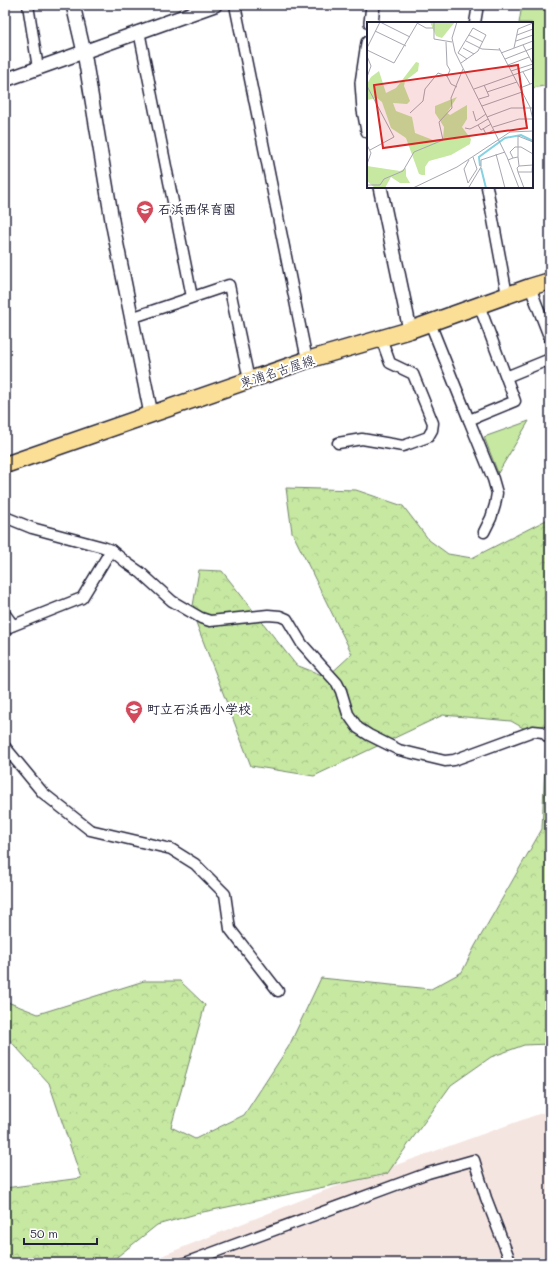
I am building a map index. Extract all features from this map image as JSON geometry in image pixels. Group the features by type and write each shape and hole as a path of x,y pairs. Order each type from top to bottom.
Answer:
{"main road":[{"name":"東浦名古屋線","path":"5,465 307,360 410,330 550,281"}],"street":[{"path":"28,5 38,68"},
{"path":"73,5 84,52 113,226 151,414"},
{"path":"5,80 84,52 196,8 215,5"},
{"path":"235,5 307,360"},
{"path":"371,22 373,5"},
{"path":"475,22 478,5"},
{"path":"139,31 192,298"},
{"path":"367,50 362,83 367,126"},
{"path":"380,188 410,330"},
{"path":"487,188 507,295"},
{"path":"131,318 229,285 249,380"},
{"path":"530,287 550,339"},
{"path":"469,420 515,401 479,305"},
{"path":"430,322 493,479 497,493 491,518 484,532"},
{"path":"338,442 362,439 403,446 428,436 432,430 433,423 413,374 390,363 381,338"},
{"path":"506,377 550,359"},
{"path":"5,517 32,528 103,546 111,550 127,564 140,572 172,602 201,618 210,621 268,615 280,616 287,619 302,644 337,683 342,691 348,714 358,728 399,750 445,761 454,760 533,731 543,732 550,739"},
{"path":"5,614 9,628 82,598 111,550"},
{"path":"5,747 43,793 90,830 171,849 195,864 225,894 230,929 278,992"},
{"path":"186,1263 428,1173 474,1160 486,1198 510,1263"}],"shaded area":[{"path":"550,1110 550,1263 144,1263 326,1190"}],"green space":[{"path":"522,5 550,5 550,85 533,88 533,22 519,22"},
{"path":"529,421 498,473 484,437"},
{"path":"286,488 356,490 403,506 429,540 448,554 472,558 550,518 550,1044 524,1045 491,1057 451,1085 387,1174 203,1212 157,1225 113,1260 112,1263 5,1263 5,1188 81,1178 49,1083 5,1035 5,1001 38,1014 144,981 180,981 205,1005 171,1127 195,1139 244,1115 289,1046 321,978 431,989 462,972 475,946 542,829 546,741 511,721 443,715 314,776 251,766 192,612 199,570 222,571 296,665 327,677 352,654 292,532"}],"place":[{"name":"石浜西保育園","path":"145,224"},
{"name":"町立石浜西小学校","path":"134,724"}]}
